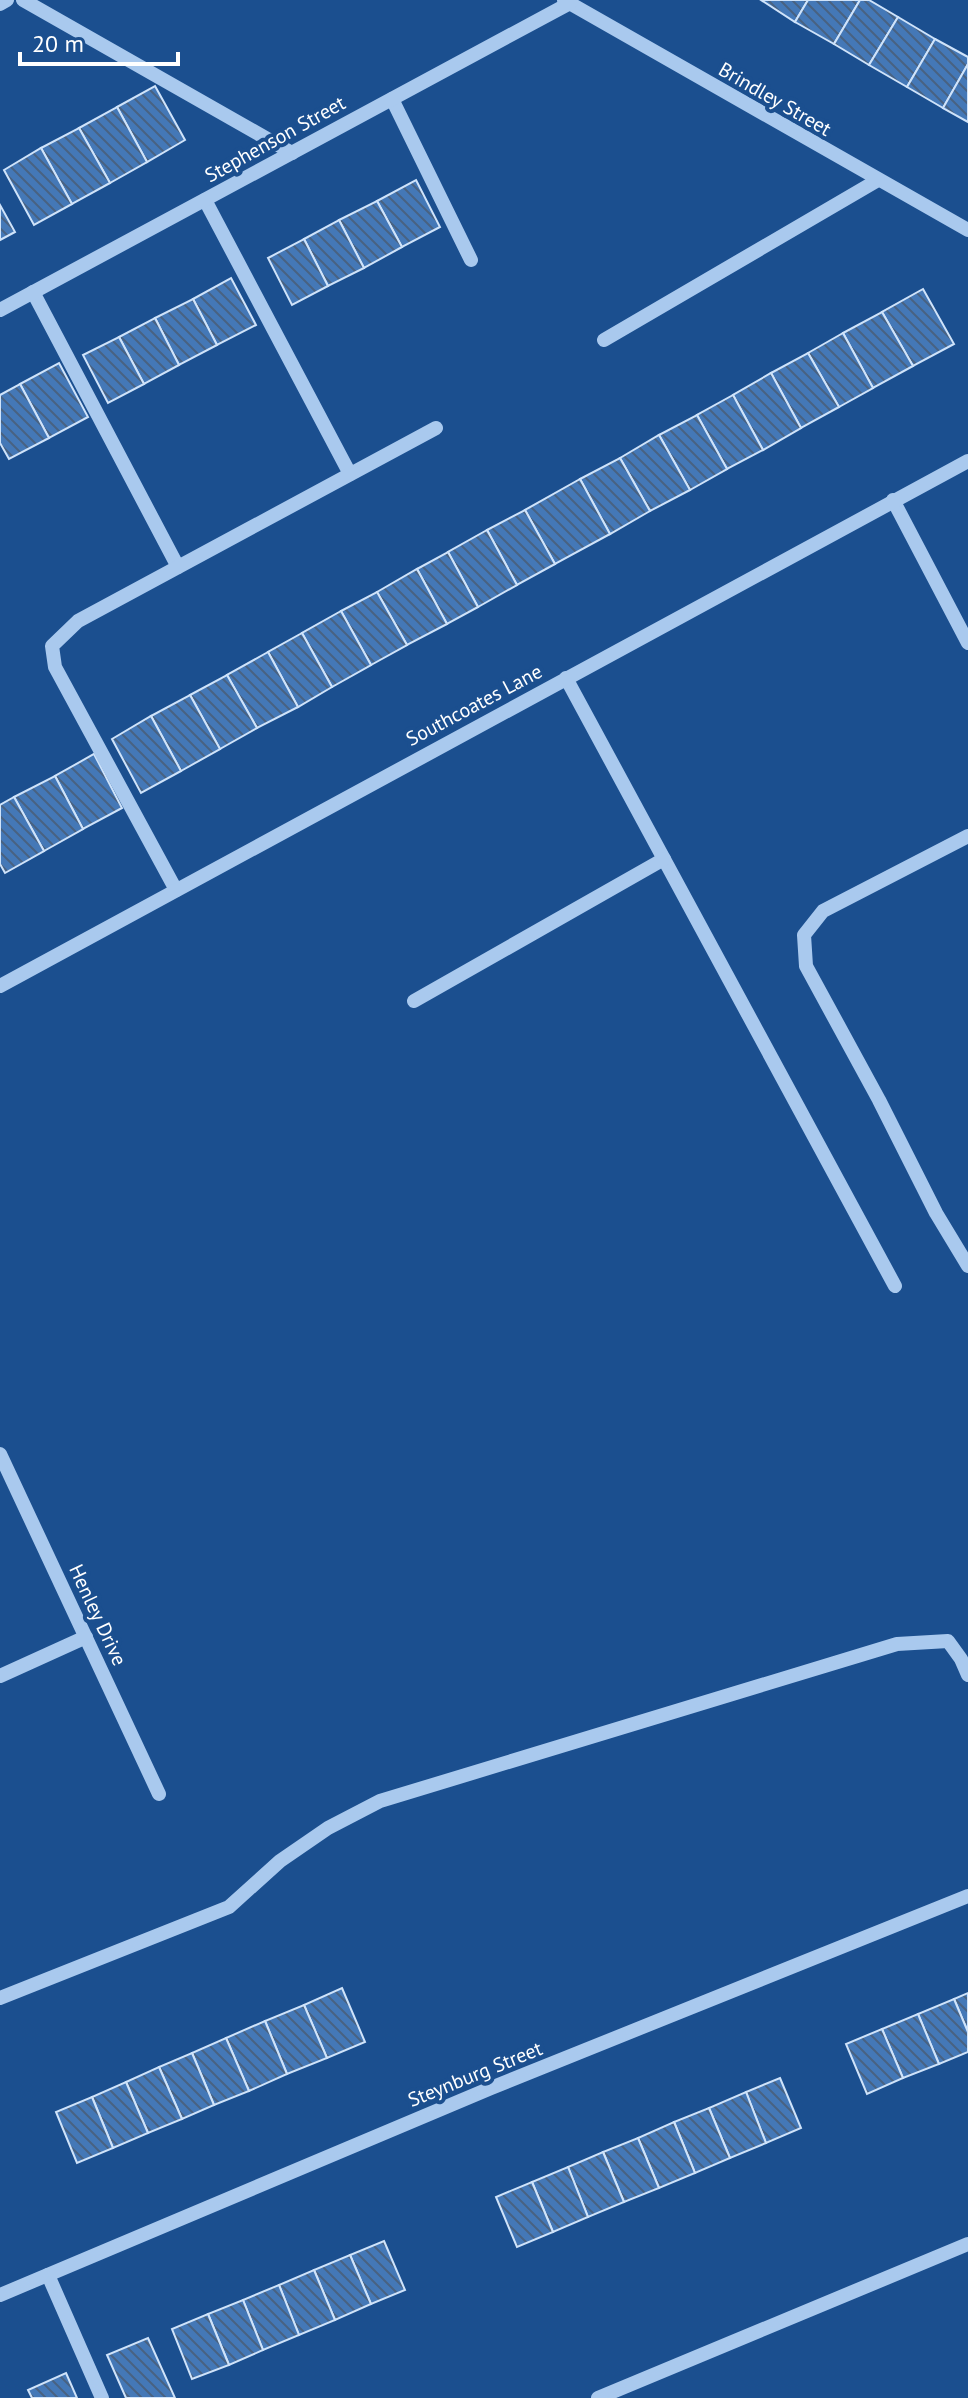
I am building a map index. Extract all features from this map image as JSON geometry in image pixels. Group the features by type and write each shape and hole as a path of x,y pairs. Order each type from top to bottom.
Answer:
{"street":[{"path":"0,4 7,0"},
{"path":"23,0 292,153"},
{"name":"Stephenson Street","path":"0,310 567,2"},
{"name":"Brindley Street","path":"567,2 968,230"},
{"path":"392,99 471,260"},
{"path":"604,340 878,180"},
{"path":"205,200 350,474"},
{"path":"33,292 178,567"},
{"path":"176,890 55,667 52,646 78,621 436,428"},
{"name":"Southcoates Lane","path":"0,986 968,461"},
{"path":"893,500 968,643"},
{"path":"566,678 895,1286"},
{"path":"968,836 823,911 804,935 806,966 936,1213 968,1266"},
{"path":"414,1001 664,859"},
{"name":"Henley Drive","path":"0,1454 159,1794"},
{"path":"0,1676 86,1637"},
{"path":"0,1998 229,1907 280,1861 328,1828 380,1801 897,1644 948,1641 968,1675"},
{"name":"Steynburg Street","path":"0,2295 491,2088 968,1896"},
{"path":"598,2398 968,2244"},
{"path":"48,2275 102,2398"}],"building":[{"path":"761,0 808,0 795,22"},
{"path":"808,0 860,0 834,44 795,22"},
{"path":"860,0 869,0 898,17 869,65 834,44"},
{"path":"898,17 935,39 907,87 869,65"},
{"path":"935,39 968,57 968,64 943,108 907,87"},
{"path":"968,64 968,122 943,108"},
{"path":"155,86 185,140 147,162 117,107"},
{"path":"117,107 147,162 110,183 79,128"},
{"path":"79,128 110,183 72,204 41,148"},
{"path":"41,148 72,204 34,225 4,170"},
{"path":"416,180 440,227 402,247 377,201"},
{"path":"377,201 402,247 364,268 339,220"},
{"path":"0,205 15,232 0,240"},
{"path":"339,220 364,268 328,286 304,239"},
{"path":"304,239 328,286 292,305 268,258"},
{"path":"231,278 256,325 217,345 193,299"},
{"path":"923,289 954,344 913,366 882,312"},
{"path":"193,299 217,345 179,365 155,318"},
{"path":"882,312 913,366 873,388 843,333"},
{"path":"155,318 179,365 144,384 119,337"},
{"path":"843,333 873,388 839,407 808,353"},
{"path":"119,337 144,384 108,403 83,355"},
{"path":"808,353 839,407 801,428 771,373"},
{"path":"59,363 88,417 49,438 20,384"},
{"path":"771,373 801,428 763,450 733,395"},
{"path":"20,384 49,438 9,459 0,443 0,395"},
{"path":"733,395 763,450 727,469 697,415"},
{"path":"697,415 727,469 690,490 659,435"},
{"path":"659,435 690,490 650,511 620,458"},
{"path":"620,458 650,511 610,534 580,479"},
{"path":"580,479 610,534 555,564 525,510"},
{"path":"525,510 555,564 517,585 487,530"},
{"path":"487,530 517,585 478,607 448,552"},
{"path":"448,552 478,607 447,624 417,569"},
{"path":"417,569 447,624 407,645 377,592"},
{"path":"377,592 407,645 371,665 341,611"},
{"path":"341,611 371,665 332,687 302,633"},
{"path":"302,633 332,687 298,707 268,652"},
{"path":"268,652 298,707 257,728 227,675"},
{"path":"227,675 257,728 220,749 190,695"},
{"path":"190,695 220,749 181,771 151,716"},
{"path":"151,716 181,771 141,793 112,739"},
{"path":"94,754 122,808 83,829 55,776"},
{"path":"55,776 83,829 44,851 14,797"},
{"path":"14,797 44,851 5,873 0,864 0,805"},
{"path":"342,1988 365,2042 327,2058 304,2005"},
{"path":"968,1993 968,2032 954,1999"},
{"path":"954,1999 968,2032 968,2052 939,2064 918,2014"},
{"path":"304,2005 327,2058 287,2074 265,2021"},
{"path":"918,2014 939,2064 903,2078 882,2029"},
{"path":"265,2021 287,2074 249,2091 226,2038"},
{"path":"882,2029 903,2078 867,2094 846,2044"},
{"path":"226,2038 249,2091 214,2105 192,2053"},
{"path":"192,2053 214,2105 182,2119 159,2067"},
{"path":"159,2067 182,2119 148,2133 126,2082"},
{"path":"780,2078 801,2128 766,2143 746,2092"},
{"path":"126,2082 148,2133 113,2148 92,2097"},
{"path":"746,2092 766,2143 730,2158 709,2108"},
{"path":"92,2097 113,2148 77,2163 56,2112"},
{"path":"709,2108 730,2158 695,2173 674,2122"},
{"path":"674,2122 695,2173 659,2188 638,2138"},
{"path":"638,2138 659,2188 624,2202 603,2152"},
{"path":"603,2152 624,2202 588,2217 568,2167"},
{"path":"568,2167 588,2217 553,2232 532,2182"},
{"path":"532,2182 553,2232 517,2247 496,2197"},
{"path":"384,2241 405,2290 371,2304 350,2255"},
{"path":"350,2255 371,2304 335,2320 314,2270"},
{"path":"314,2270 335,2320 299,2335 279,2285"},
{"path":"279,2285 299,2335 263,2350 243,2300"},
{"path":"243,2300 263,2350 229,2365 208,2314"},
{"path":"208,2314 229,2365 192,2379 172,2329"},
{"path":"148,2338 175,2398 126,2398 107,2355"},
{"path":"66,2373 77,2398 32,2398 28,2390"}]}
